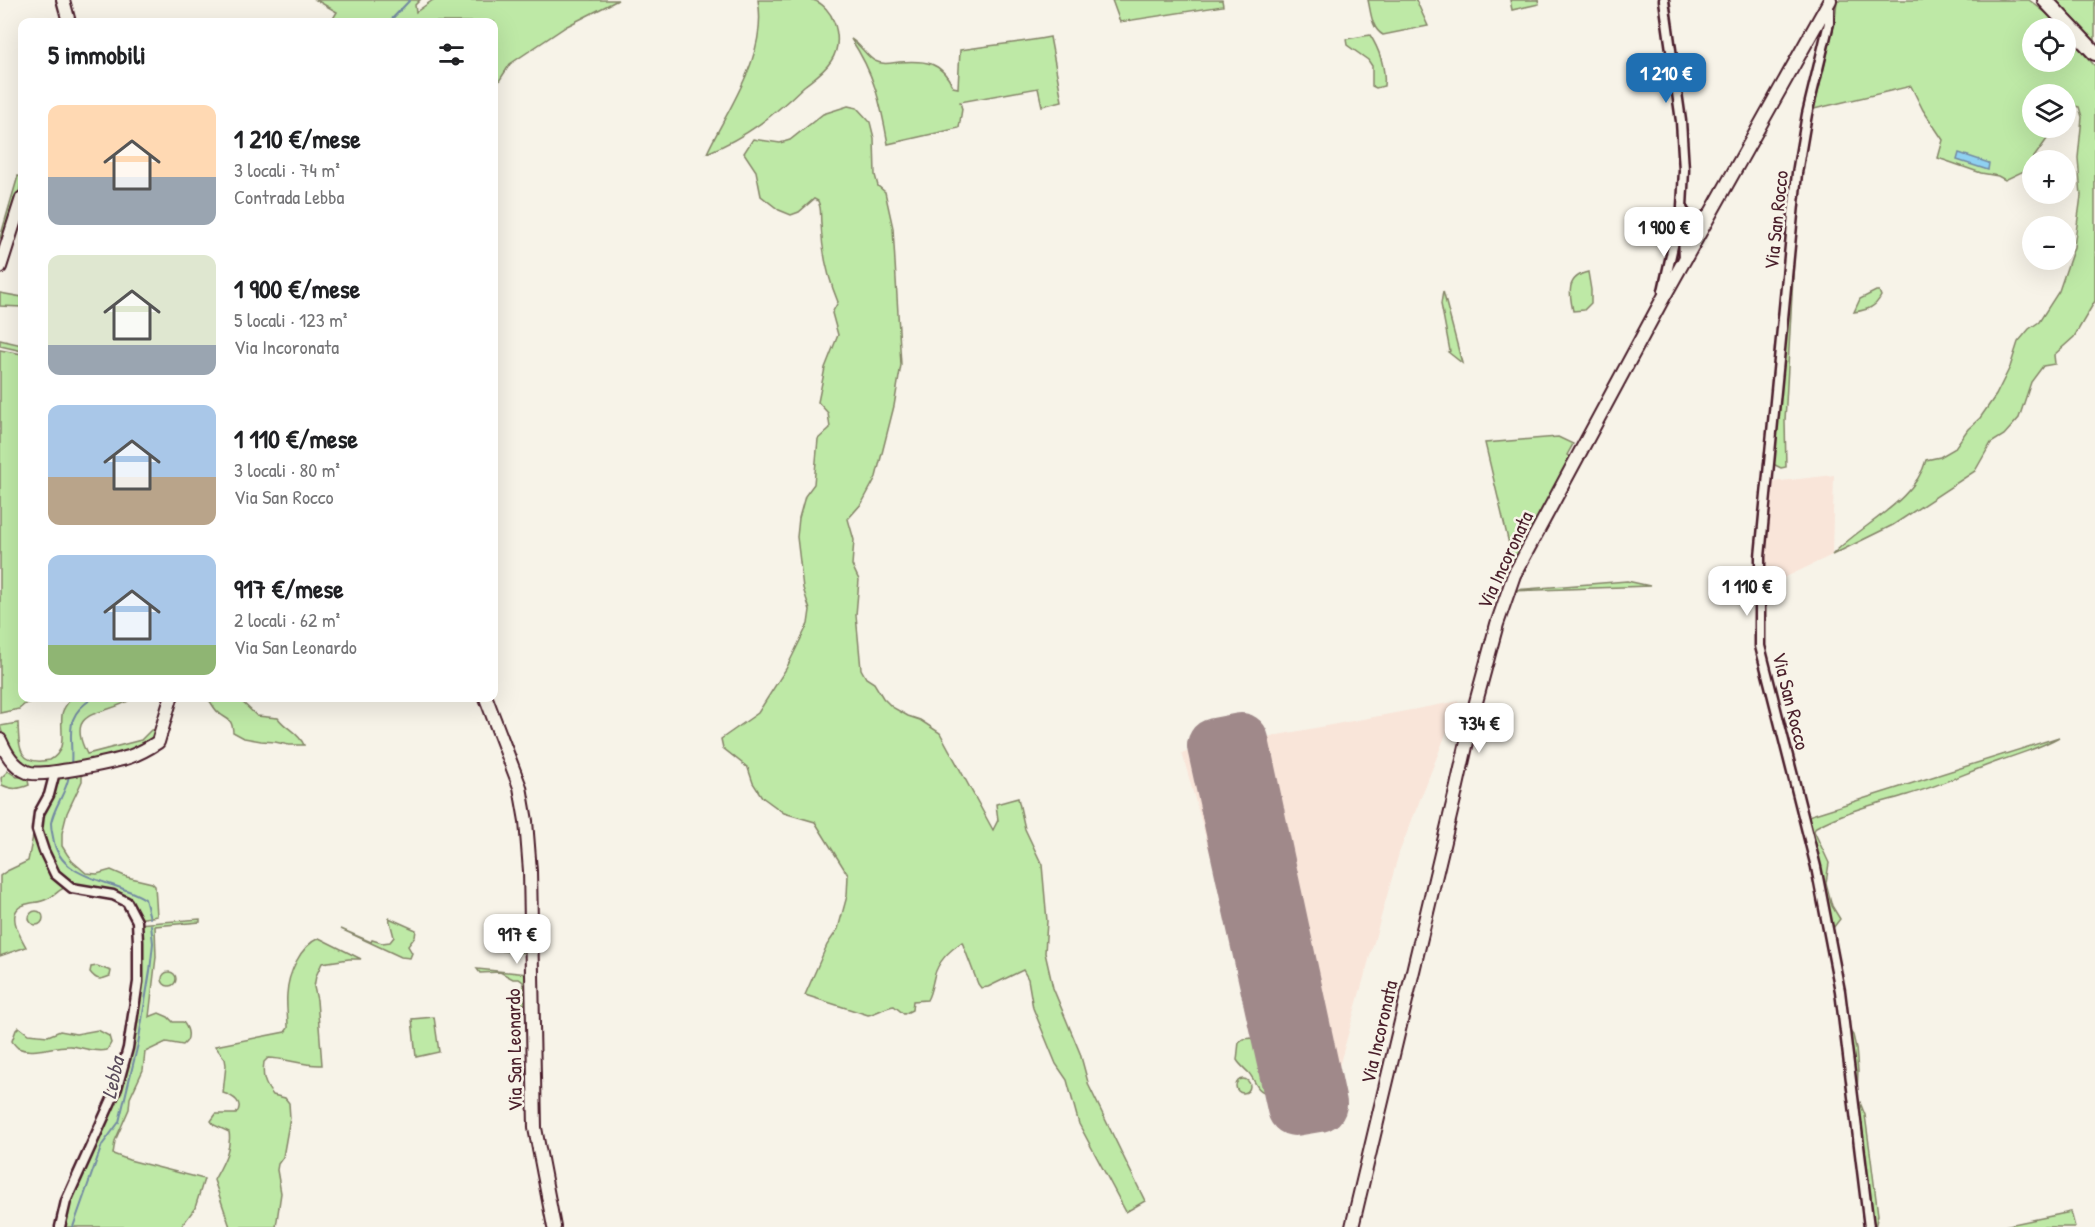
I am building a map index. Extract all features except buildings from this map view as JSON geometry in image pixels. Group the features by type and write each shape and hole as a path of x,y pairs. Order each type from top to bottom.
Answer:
{"main road":[{"path":"63,0 68,18"},
{"name":"Via Incoronata","path":"1352,1227 1476,702 1497,624 1514,575 1661,302 1829,0"},
{"path":"2045,0 2095,53"},
{"path":"0,267 18,211"},
{"path":"0,740 12,760 21,769 30,773 60,771 126,758 158,742 170,702"},
{"name":"Via San Leonardo","path":"488,702 520,787 526,821 530,871 535,1128 554,1227"}],"street":[{"path":"1664,0 1681,121 1684,170 1682,207 1684,261"},
{"name":"Via San Rocco","path":"1829,0 1829,23 1807,114 1797,173 1760,557 1760,646 1816,867 1840,991 1869,1227"},
{"path":"1682,207 1690,220 1696,221 1710,214"},
{"path":"1661,302 1682,207"},
{"path":"1675,238 1677,253 1684,261"},
{"path":"60,771 39,813 37,830 44,851 56,874 72,888 112,895 127,902 137,921 138,982 128,1047 117,1088 66,1201 60,1227"}],"shaded area":[{"path":"1834,475 1832,555 1763,588 1765,534 1772,482"},
{"path":"1459,701 1399,853 1322,1127 1280,1101 1182,753"}],"green space":[{"path":"316,0 420,0 415,5 416,12 433,0 618,0 567,26 510,64 498,83 498,18 333,18 337,12"},
{"path":"758,0 813,0 820,3 829,12 834,22 837,32 836,52 822,72 782,107 735,140 707,153 752,60 760,20"},
{"path":"1112,0 1222,0 1223,6 1120,22"},
{"path":"1368,0 1416,0 1428,26 1383,35 1374,24"},
{"path":"1510,0 1538,0 1539,4 1512,10"},
{"path":"1837,0 2029,0 2050,16 2052,18 2022,18 2022,72 2076,72 2076,45 2095,66 2095,301 2074,337 2054,355 2055,364 2043,366 2031,382 2019,418 2004,435 1991,443 1975,471 1893,525 1832,555 1899,501 1920,475 1926,460 1940,457 1954,449 1996,395 2010,367 2018,342 2029,329 2039,322 2059,291 2066,270 2076,270 2076,232 2081,196 2078,158 2082,117 2079,107 2076,106 2076,84 2022,84 2022,138 2048,138 2039,150 2022,150 2022,172 2005,180 1938,158 1943,140 1923,110 1911,86 1814,109 1835,21"},
{"path":"2056,0 2095,0 2095,41 2076,21 2076,18 2073,18"},
{"path":"1370,35 1379,53 1384,72 1384,86 1376,88 1372,86 1372,66 1368,60 1347,45 1346,39"},
{"path":"1050,37 1062,101 1042,106 1038,88 960,102 962,109 959,128 888,144 876,89 866,64 851,39 878,62 917,61 931,64 943,72 953,87 958,88 960,50"},
{"path":"848,106 857,108 870,122 874,138 875,175 878,186 885,192 893,228 901,365 894,406 876,477 862,503 848,519 854,540 852,565 859,580 856,615 861,669 866,678 874,683 892,707 920,720 940,733 993,830 998,820 996,804 1018,798 1025,829 1042,865 1047,921 1045,953 1053,988 1080,1053 1089,1086 1145,1201 1126,1212 1079,1124 1067,1080 1056,1064 1033,1008 1028,979 1023,970 988,987 981,988 962,942 941,961 927,1000 913,1001 912,1010 904,1014 894,1006 868,1015 805,995 827,945 838,929 847,896 848,875 815,822 784,813 762,797 753,783 748,768 723,748 721,739 758,713 786,669 808,624 810,610 803,588 797,537 805,496 814,484 818,439 830,428 828,413 818,402 825,368 838,335 832,313 838,302 826,264 818,201 814,199 799,212 791,215 779,210 761,196 756,171 744,153 753,139 780,143 790,140 823,114"},
{"path":"18,176 18,199 4,238 0,238"},
{"path":"1794,259 1785,421 1786,467 1781,468 1773,464"},
{"path":"1588,272 1591,303 1584,310 1573,311 1571,287 1576,278"},
{"path":"1443,291 1462,363 1448,352 1450,351 1441,304"},
{"path":"1879,291 1881,296 1873,306 1854,312 1860,299"},
{"path":"0,293 18,296 18,307 0,306"},
{"path":"0,340 18,344 18,350 0,346"},
{"path":"0,350 18,353 18,702 31,702 19,709 0,713"},
{"path":"1558,437 1573,444 1567,455 1572,458 1514,565 1485,443"},
{"path":"1627,581 1650,586 1512,591 1513,590"},
{"path":"68,702 126,702 84,720 80,727 87,754 141,740 151,730 159,730 161,733 133,753 44,770 26,766 14,757 0,726 18,723 20,748 23,754 32,760 50,760 56,756 61,746 64,708"},
{"path":"210,702 242,702 257,716 278,718 299,737 304,745 244,738 233,732 230,721 217,711"},
{"path":"2059,737 2037,748 1919,791 1849,812 1816,827 1814,831 1829,863 1826,883 1832,906 1840,919 1830,932 1805,817"},
{"path":"82,769 82,781 67,813 62,833 62,846 72,861 86,873 97,874 111,870 127,877 152,883 155,886 157,916 138,919 129,903 66,881 51,863 41,836 41,814 57,784 60,773"},
{"path":"8,771 17,777 27,776 29,785 9,788 2,785 1,778"},
{"path":"35,826 43,853 67,887 44,900 18,908 15,913 16,924 26,947 0,956 0,876 28,861"},
{"path":"36,911 41,913 43,918 41,923 36,925 31,923 29,918 31,913"},
{"path":"389,918 416,930 415,937 408,946 412,953 410,958 401,957 341,929 371,942 372,940 382,943 390,942 394,937"},
{"path":"200,919 200,922 155,926 156,957 149,1017 159,1013 173,1022 183,1022 188,1031 188,1037 183,1045 166,1042 145,1052 143,1070 130,1098 129,1109 115,1141 113,1154 204,1179 195,1208 181,1227 61,1227 65,1209 101,1129 123,1056 123,1048 132,1032 138,924"},
{"path":"506,932 527,936 527,953 503,951"},
{"path":"319,938 361,959 322,963 316,976 314,987 322,1065 275,1058 268,1058 264,1062 264,1080 268,1087 273,1095 285,1098 289,1103 290,1118 283,1157 277,1170 281,1193 276,1227 230,1227 214,1180 228,1151 229,1132 214,1125 211,1121 216,1114 236,1114 239,1106 237,1100 223,1093 225,1059 215,1046 285,1032 288,1028 288,986 296,961 306,947"},
{"path":"97,966 111,971 110,976 101,979 95,977 90,972 91,967"},
{"path":"477,969 528,974 529,1006 523,1004 519,999 523,982 519,979 513,979 500,972 480,973"},
{"path":"166,972 172,972 176,979 172,986 166,986 162,982 162,976"},
{"path":"434,1017 439,1052 416,1057 412,1019"},
{"path":"19,1027 28,1034 48,1036 60,1031 76,1034 98,1030 109,1036 111,1043 107,1050 102,1051 70,1046 24,1050 18,1048 12,1041"},
{"path":"1847,1028 1853,1035 1856,1048 1857,1095 1865,1115 1878,1215 1875,1227 1872,1227"},
{"path":"1253,1038 1261,1062 1274,1085 1274,1089 1269,1093 1258,1088 1251,1075 1237,1060 1239,1042"},
{"path":"1240,1079 1246,1079 1250,1086 1246,1093 1240,1093 1236,1089 1236,1083"},
{"path":"2071,1212 2075,1227 1999,1227"}],"water":[{"path":"1959,153 1989,163 1988,170 1957,160"}],"waterway":[{"path":"393,18 410,0"},
{"path":"71,766 73,720 76,713 87,702"},
{"name":"Lebba","path":"69,775 51,823 57,852 77,871 133,892 145,899 150,918"},
{"name":"Lebba","path":"73,1227 102,1145 119,1122 138,1044 150,971 153,943 151,925"}],"runway":[{"path":"1241,741 1319,1104 1295,1108 1215,746 1241,741"}]}
